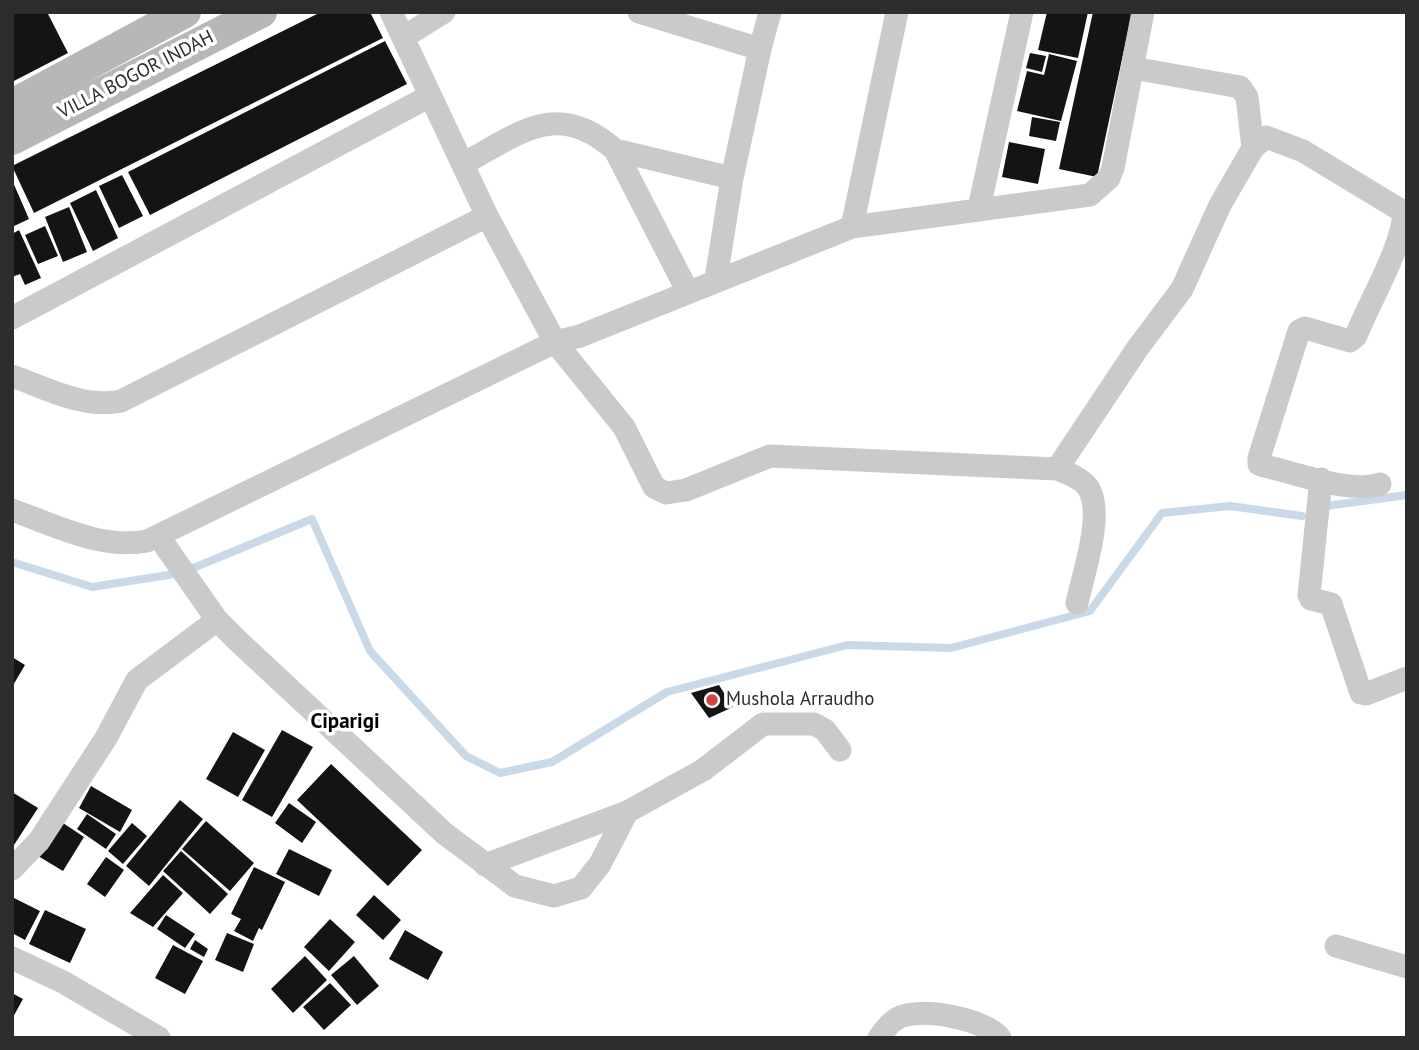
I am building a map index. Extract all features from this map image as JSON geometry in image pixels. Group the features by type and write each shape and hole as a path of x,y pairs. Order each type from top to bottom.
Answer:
{"street":[{"name":"VILLA BOGOR INDAH","path":"12,105 185,12"},
{"name":"VILLA BOGOR INDAH","path":"12,139 261,12"},
{"path":"391,12 487,216 555,342 624,427 654,487 666,493 687,490 770,456 1057,470 1070,474 1088,487 1094,502 1094,523 1077,603"},
{"path":"404,37 444,12"},
{"path":"639,12 760,49"},
{"path":"716,279 732,178 770,12"},
{"path":"852,227 897,12"},
{"path":"979,208 1022,12"},
{"path":"12,510 84,536 126,545 159,537 555,342 580,336 716,279 852,227 1090,195 1103,185 1113,167 1143,12"},
{"path":"1133,68 1240,87 1247,97 1253,148"},
{"path":"12,318 430,96"},
{"path":"464,163 539,124 559,121 596,135 615,150 688,292"},
{"path":"1057,470 1137,349 1182,289 1220,205 1253,148 1266,137 1303,151 1405,214 1388,267 1373,292 1356,336 1350,341 1305,328 1299,331 1259,464 1365,488 1380,484"},
{"path":"615,150 732,178"},
{"path":"12,376 103,405 121,401 487,216"},
{"path":"1321,479 1308,595 1331,604 1361,693 1366,694 1407,678"},
{"path":"159,537 217,620 445,834 515,886 554,896 581,888 600,864 627,812"},
{"path":"14,863 38,841 106,738 137,680 217,620"},
{"path":"485,865 627,812 704,770 763,724 814,724 825,730 840,750"},
{"path":"1336,946 1407,967"},
{"path":"12,958 63,982 159,1038"},
{"path":"879,1038 898,1018 923,1014 974,1021 1000,1038"}],"building":[{"path":"12,12 47,12 68,53 12,82"},
{"path":"321,12 370,12 383,38 34,213 12,166"},
{"path":"1047,12 1088,12 1078,58 1038,50"},
{"path":"1093,12 1132,12 1097,177 1059,169"},
{"path":"385,41 407,84 150,215 128,172"},
{"path":"1030,53 1046,56 1042,72 1026,68"},
{"path":"1049,54 1077,61 1061,121 1017,111 1027,71 1044,75"},
{"path":"1032,117 1060,122 1056,141 1029,136"},
{"path":"1009,142 1045,149 1038,184 1002,177"},
{"path":"122,175 143,216 119,228 99,186"},
{"path":"12,180 29,219 12,227"},
{"path":"96,190 118,238 93,251 70,203"},
{"path":"69,207 87,252 63,262 45,217"},
{"path":"45,226 58,256 38,264 25,235"},
{"path":"19,230 41,278 25,285 20,274 12,277 12,234"},
{"path":"12,657 25,665 12,687"},
{"name":"Mushola Arraudho","path":"719,685 733,707 709,718 691,693"},
{"path":"282,730 313,747 272,817 242,800"},
{"path":"233,732 265,750 238,797 206,779"},
{"path":"331,764 422,850 388,886 297,800"},
{"path":"91,786 132,810 120,832 79,808"},
{"path":"12,792 38,808 12,848"},
{"path":"180,800 203,819 149,886 126,866"},
{"path":"289,803 316,822 302,843 275,823"},
{"path":"87,814 116,834 106,849 77,829"},
{"path":"60,821 84,837 63,871 38,856"},
{"path":"206,821 254,863 230,891 182,849"},
{"path":"132,823 147,836 123,864 108,851"},
{"path":"289,849 332,870 319,896 276,874"},
{"path":"181,851 228,894 210,914 163,871"},
{"path":"106,857 124,870 105,897 87,884"},
{"path":"254,867 285,882 262,930 259,928 253,941 234,931 241,919 231,914"},
{"path":"163,875 183,893 153,927 130,913"},
{"path":"374,895 401,920 383,940 356,915"},
{"path":"12,897 40,911 25,940 12,933"},
{"path":"45,910 86,929 70,963 29,944"},
{"path":"166,915 195,934 185,948 157,929"},
{"path":"330,919 355,942 329,971 304,947"},
{"path":"405,930 443,952 428,980 389,959"},
{"path":"227,933 254,944 243,972 215,960"},
{"path":"195,940 208,949 204,957 190,949"},
{"path":"173,945 203,961 185,994 155,978"},
{"path":"305,956 327,980 293,1013 271,989"},
{"path":"354,956 379,986 357,1005 331,975"},
{"path":"330,983 351,1005 324,1030 303,1007"},
{"path":"12,993 23,999 12,1019"}],"waterway":[{"path":"1326,506 1407,495"},
{"path":"12,562 92,587 181,573 312,519 370,651 466,756 500,773 552,762 667,692 847,645 951,648 1090,611 1162,513 1230,506 1302,516"}],"place":[{"name":"Mushola Arraudho","path":"712,700"}],"district":[{"name":"Ciparigi","path":"345,722"}]}
